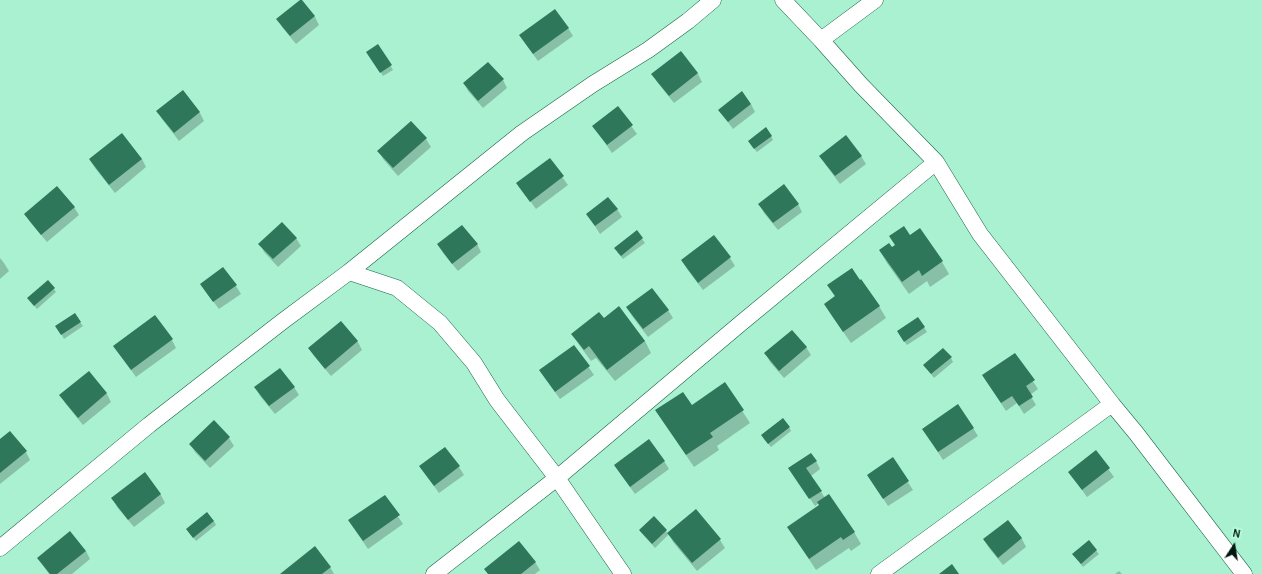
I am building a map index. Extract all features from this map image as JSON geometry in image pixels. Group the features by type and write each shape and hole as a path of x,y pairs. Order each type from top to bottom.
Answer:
{"street":[{"path":"0,548 149,425 349,272 522,133 593,84 648,50 688,21 713,0"},
{"path":"782,0 821,40 861,85 936,162 980,234 1244,574"},
{"path":"821,40 875,0"},
{"path":"434,574 557,478 936,162"},
{"path":"349,272 397,288 440,323 474,363 497,400 557,478 623,574"},
{"path":"879,574 1112,404"}],"building":[{"path":"302,0 315,16 290,36 276,19"},
{"path":"555,9 569,28 533,54 519,35"},
{"path":"378,44 392,65 380,73 366,52"},
{"path":"681,51 698,73 669,96 651,74"},
{"path":"488,62 504,79 478,101 463,83"},
{"path":"183,90 200,112 174,133 156,111"},
{"path":"742,91 751,104 728,122 718,110"},
{"path":"618,106 633,125 607,145 592,126"},
{"path":"411,121 427,138 393,168 377,151"},
{"path":"766,127 772,136 754,149 748,141"},
{"path":"122,133 142,159 109,185 89,159"},
{"path":"846,135 862,156 835,176 819,156"},
{"path":"550,158 564,176 530,202 516,183"},
{"path":"784,184 799,204 773,223 758,204"},
{"path":"57,186 75,207 41,235 24,214"},
{"path":"608,197 618,209 595,226 586,214"},
{"path":"282,222 297,238 273,259 258,244"},
{"path":"462,225 478,244 452,264 437,244"},
{"path":"904,226 910,235 920,228 943,261 922,276 919,270 902,282 879,250 889,243 892,247 895,245 889,236"},
{"path":"637,230 643,238 621,256 614,248"},
{"path":"714,235 731,257 698,283 681,260"},
{"path":"223,267 237,285 213,302 200,284"},
{"path":"852,268 880,306 843,332 824,304 835,296 827,285"},
{"path":"48,280 55,288 34,306 27,298"},
{"path":"652,288 669,310 643,329 626,307"},
{"path":"619,306 645,341 607,370 589,346 584,350 571,334 599,312 604,318"},
{"path":"75,313 81,322 61,335 55,326"},
{"path":"155,315 173,339 131,370 113,346"},
{"path":"918,317 925,327 904,342 897,331"},
{"path":"341,321 358,341 325,369 308,348"},
{"path":"792,330 807,347 779,371 764,353"},
{"path":"574,345 590,366 555,392 539,370"},
{"path":"943,348 952,357 931,374 923,365"},
{"path":"1015,353 1035,380 1026,386 1033,397 1019,406 1012,396 1001,403 982,375"},
{"path":"280,368 295,387 269,406 254,387"},
{"path":"89,371 107,393 78,418 59,395"},
{"path":"725,382 744,410 710,433 713,437 686,455 655,410 683,392 692,405"},
{"path":"958,404 974,428 938,452 922,429"},
{"path":"783,418 790,427 768,444 761,435"},
{"path":"214,420 230,437 205,461 189,444"},
{"path":"10,431 27,451 0,473 0,439"},
{"path":"649,439 665,461 630,487 614,465"},
{"path":"445,447 460,466 434,486 419,466"},
{"path":"1096,450 1110,468 1082,490 1068,472"},
{"path":"811,453 817,461 806,468 822,491 809,499 788,468"},
{"path":"893,457 909,481 883,499 867,475"},
{"path":"145,472 161,494 128,520 111,498"},
{"path":"829,494 855,532 843,540 841,537 809,559 787,527 819,505 817,502"},
{"path":"385,495 400,515 363,541 348,520"},
{"path":"696,509 721,539 692,563 667,533"},
{"path":"207,512 214,521 193,538 186,529"},
{"path":"654,516 667,530 652,544 639,530"},
{"path":"1008,520 1022,538 998,558 983,539"},
{"path":"70,531 86,551 57,574 50,574 37,558"},
{"path":"1089,540 1097,550 1081,564 1072,554"},
{"path":"519,541 536,562 521,574 488,574 484,569"},
{"path":"315,546 331,567 322,574 280,574"},
{"path":"952,564 959,574 939,574"}]}
